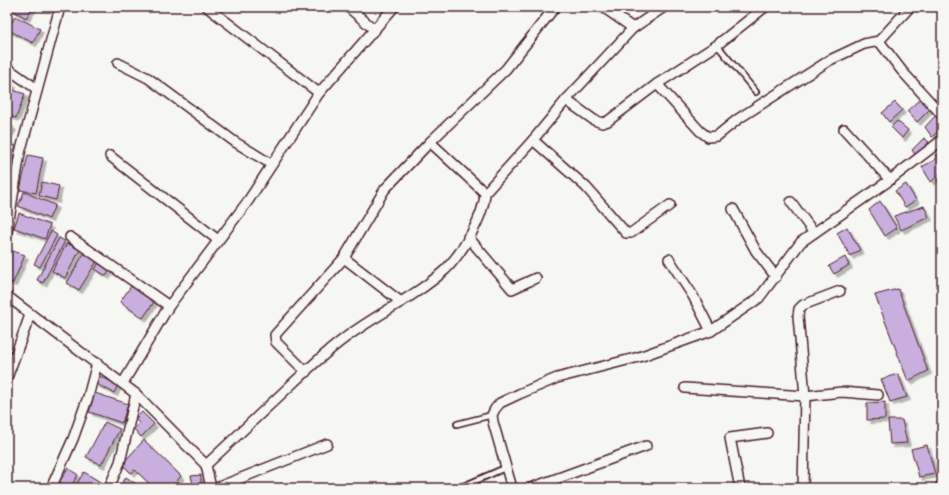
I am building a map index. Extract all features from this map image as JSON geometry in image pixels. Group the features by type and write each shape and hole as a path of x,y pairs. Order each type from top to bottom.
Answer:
{"street":[{"path":"7,232 20,153 60,7"},
{"path":"207,7 319,93"},
{"path":"348,7 375,30"},
{"path":"123,384 169,306 248,200 319,93 394,7"},
{"path":"306,372 276,342 275,335 344,258 385,189 430,142 506,69 555,7"},
{"path":"603,7 633,28"},
{"path":"206,465 306,372 345,338 401,302 445,270 460,253 484,205 484,193 533,140 566,100 633,28 664,7"},
{"path":"566,100 594,120 602,123 608,121 657,84 717,45 765,7"},
{"path":"657,84 708,138 717,136 738,119 830,60 864,44 879,41 910,7"},
{"path":"879,41 902,71 942,115"},
{"path":"118,63 148,78 235,142 271,164"},
{"path":"7,68 37,89"},
{"path":"844,129 890,180"},
{"path":"533,140 586,187 626,233 631,233 670,205"},
{"path":"512,488 505,468 492,415 500,404 557,378 639,357 711,331 760,298 801,242 890,180 942,140"},
{"path":"430,142 484,193"},
{"path":"110,156 218,240"},
{"path":"791,202 814,233"},
{"path":"733,208 756,251 776,277"},
{"path":"70,237 169,306"},
{"path":"468,237 512,288 536,278"},
{"path":"344,258 401,302"},
{"path":"669,259 693,296 711,331"},
{"path":"802,488 805,396 798,316 799,309 803,305 840,291"},
{"path":"7,296 30,315 97,363 136,394 206,465 211,488"},
{"path":"7,378 30,315"},
{"path":"51,488 73,439 88,397 97,363"},
{"path":"685,388 805,396 842,392 878,396"},
{"path":"109,488 113,482 120,462 136,394"},
{"path":"740,488 730,438 767,433"},
{"path":"216,488 327,444"},
{"path":"531,488 646,446"}],"lane":[{"path":"717,45 756,92"},
{"path":"457,424 492,415"},
{"path":"459,488 505,468"}],"building":[{"path":"14,7 33,7 26,18 12,10"},
{"path":"15,16 40,29 33,43 8,30"},
{"path":"7,82 13,84 9,95 7,95"},
{"path":"13,90 25,94 16,118 7,115 7,105"},
{"path":"920,99 930,109 917,122 907,111"},
{"path":"895,102 902,110 889,122 882,113"},
{"path":"936,115 942,123 942,127 932,137 925,127"},
{"path":"897,121 908,130 902,138 891,127"},
{"path":"7,123 13,127 7,137"},
{"path":"924,138 929,142 916,156 912,150"},
{"path":"7,141 19,148 12,159 7,156"},
{"path":"28,155 43,158 36,193 20,190"},
{"path":"935,155 939,155 942,160 942,172 931,182 922,167 936,159"},
{"path":"42,182 59,186 56,200 39,196"},
{"path":"906,184 916,200 905,207 895,191"},
{"path":"24,192 55,205 49,219 18,206"},
{"path":"880,201 897,228 885,236 869,210"},
{"path":"924,206 929,217 901,230 894,216"},
{"path":"19,213 50,225 45,239 14,228"},
{"path":"847,227 860,250 850,256 837,233"},
{"path":"51,231 57,235 40,267 34,264"},
{"path":"59,238 65,241 43,283 37,280"},
{"path":"67,243 80,250 65,278 52,271"},
{"path":"10,250 25,255 13,283 7,281 7,258"},
{"path":"84,253 97,261 79,290 67,283"},
{"path":"845,257 849,265 834,274 829,266"},
{"path":"100,261 111,269 106,276 95,269"},
{"path":"131,286 154,302 143,318 120,302"},
{"path":"898,289 928,371 908,381 875,295"},
{"path":"898,374 907,397 890,402 881,379"},
{"path":"100,376 118,385 114,393 96,384"},
{"path":"95,393 128,404 122,423 89,412"},
{"path":"885,402 885,419 867,420 867,403"},
{"path":"142,412 154,424 141,437 134,429 139,423 135,419"},
{"path":"888,420 902,420 907,443 890,444"},
{"path":"105,422 120,429 101,465 86,457"},
{"path":"144,440 181,476 177,481 180,484 176,488 154,488 135,470 131,473 122,464"},
{"path":"927,445 935,474 919,477 911,449"},
{"path":"68,468 78,475 70,488 59,482"},
{"path":"84,472 105,485 103,488 81,488 76,485"},
{"path":"201,475 201,488 194,488 191,476"},
{"path":"126,477 142,488 119,488"},
{"path":"185,483 190,488 179,488"}]}
